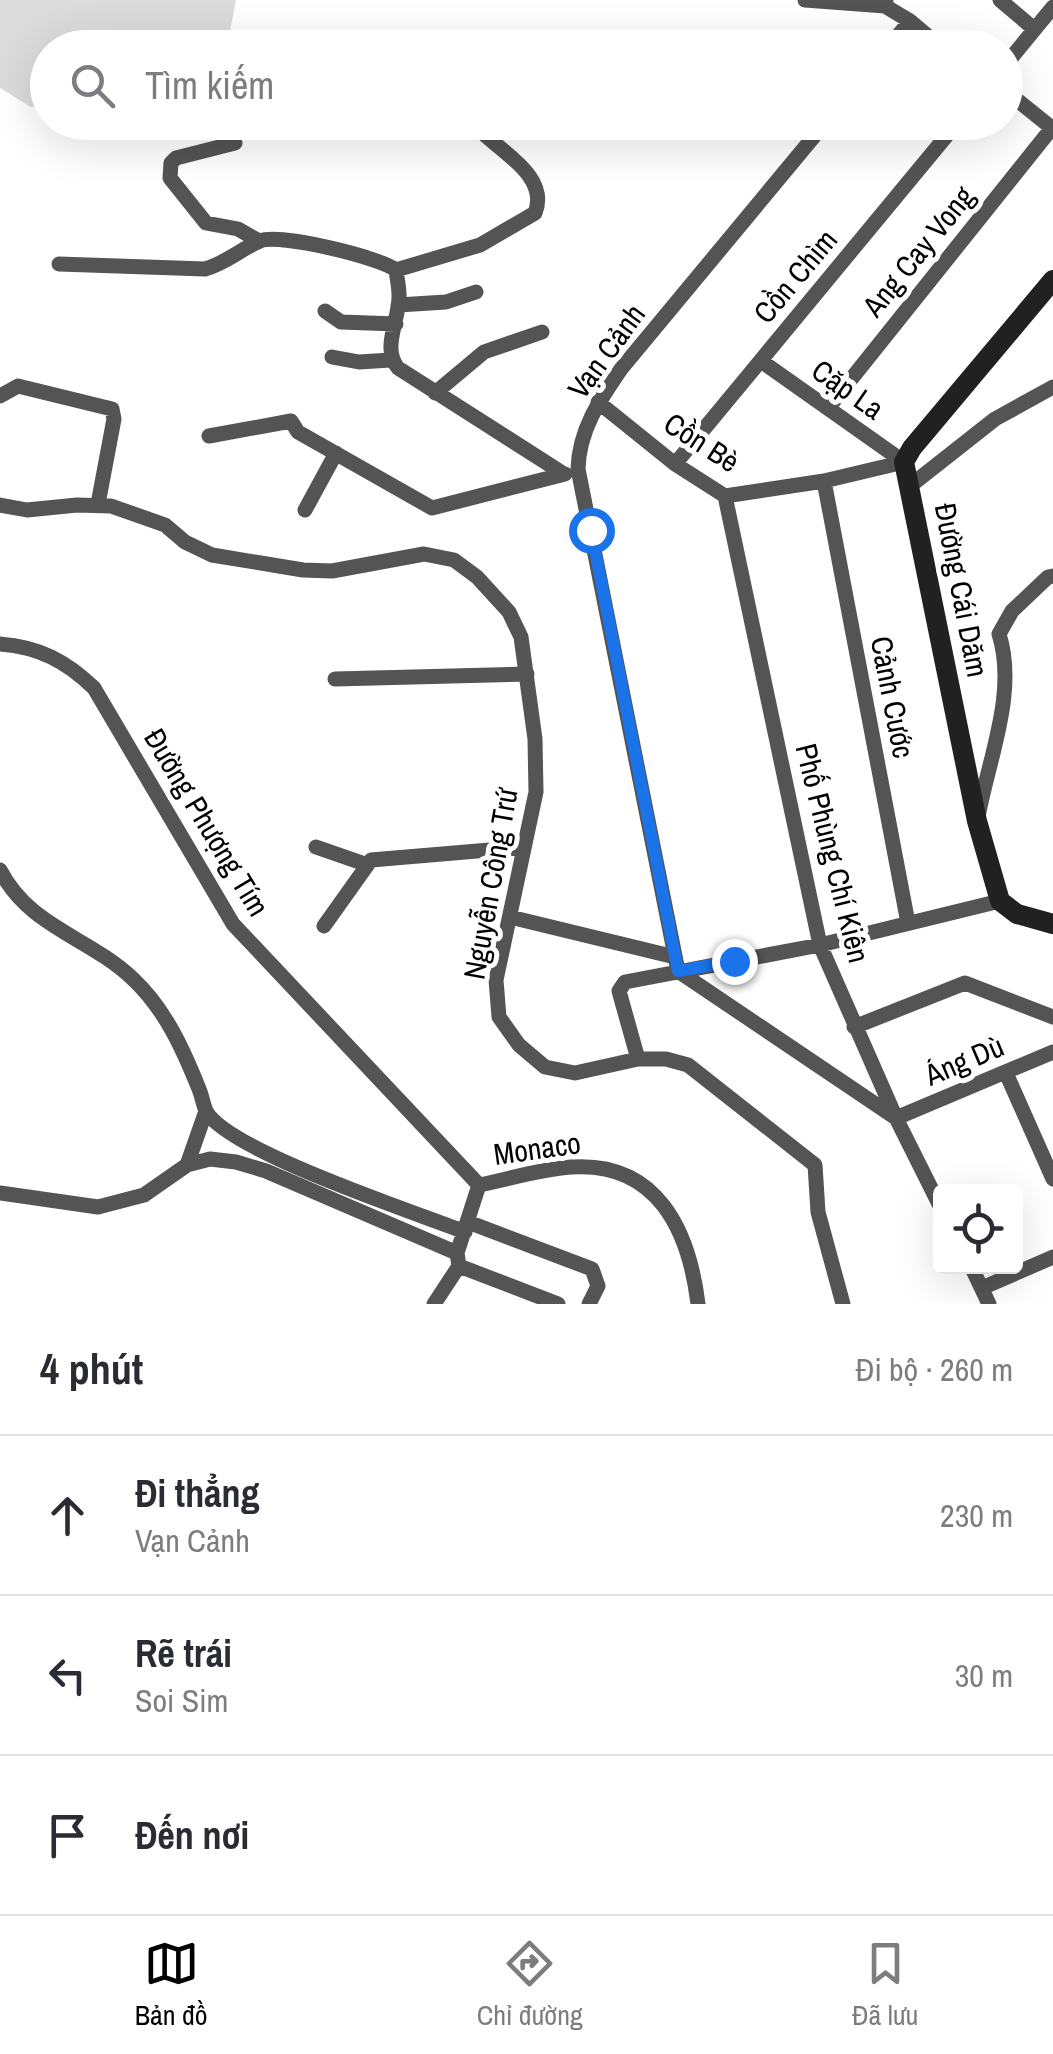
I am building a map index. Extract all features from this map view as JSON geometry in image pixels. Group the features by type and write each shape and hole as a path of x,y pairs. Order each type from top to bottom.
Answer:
{"street":[{"path":"805,0 885,3 921,30"},
{"path":"1000,0 1033,28"},
{"path":"1023,41 1053,7"},
{"path":"903,30 910,21"},
{"path":"1023,105 1052,128"},
{"name":"Ang Cay Vong","path":"828,408 1052,128"},
{"path":"396,270 480,245 523,222 538,207 539,199 530,178 491,140"},
{"name":"Vạn Cảnh","path":"677,964 571,472 598,402 621,370 811,140"},
{"name":"Cồn Chìm","path":"675,464 943,140"},
{"path":"235,143 176,158 170,178 206,222 238,229 259,242"},
{"path":"59,264 205,269 272,239 386,262 396,270 398,305 391,360"},
{"path":"904,462 1053,280"},
{"path":"398,305 446,302 476,292"},
{"path":"324,310 341,322 396,324"},
{"path":"435,393 484,352 542,332"},
{"path":"332,358 359,362 391,360 435,393 571,472"},
{"name":"Cặp La","path":"760,360 904,462"},
{"path":"0,396 18,386 114,410 98,504"},
{"path":"910,486 995,419 1053,387"},
{"name":"Cồn Bè","path":"598,402 675,464 725,496 824,481 904,462"},
{"path":"208,436 289,420 298,432 432,508 571,472"},
{"path":"305,510 336,453"},
{"name":"Đường Cái Dăm","path":"904,462 977,821 1000,901"},
{"name":"Cảnh Cước","path":"824,481 908,923"},
{"name":"Phố Phùng Chí Kiên","path":"725,496 820,945 854,1027 933,1192"},
{"name":"Nguyễn Công Trứ","path":"0,505 27,510 98,504 165,525 185,542 212,555 266,564 332,571 424,554 454,560 477,577 509,612 521,637 535,739 536,792 496,980 499,1016 519,1045 545,1067 575,1073 638,1059 666,1059 688,1065 814,1165 818,1212 844,1304"},
{"path":"977,821 992,764 1007,658 999,634 1012,612 1053,576"},
{"name":"Đường Phượng Tím","path":"0,644 48,654 72,667 94,688 233,924 479,1185"},
{"path":"335,678 527,674"},
{"path":"316,847 366,864"},
{"path":"324,926 366,864 377,858 524,847"},
{"path":"0,870 10,890 26,907 110,959 151,998 168,1020 206,1111 223,1130 244,1144 592,1270 598,1286 588,1304"},
{"path":"638,1059 619,992 621,985 677,964 820,945 1000,901 1018,914 1053,924"},
{"path":"510,918 677,964 896,1118"},
{"path":"854,1027 965,983 1053,1017"},
{"name":"Áng Dù","path":"896,1118 1053,1052"},
{"path":"1006,1073 1053,1179"},
{"path":"188,1165 206,1111"},
{"path":"0,1193 98,1208 144,1195 188,1165 210,1159 266,1171 558,1304"},
{"name":"Monaco","path":"479,1185 567,1167 604,1168 636,1178 659,1199 681,1232 694,1274 698,1304"},
{"path":"434,1304 458,1260 479,1185"},
{"path":"982,1288 1053,1257"},
{"path":"975,1274 989,1304"}],"shaded area":[{"path":"0,0 236,0 230,30 30,30 30,106 0,88"}],"route":[{"path":"591,530 678,971 734,961"}]}
